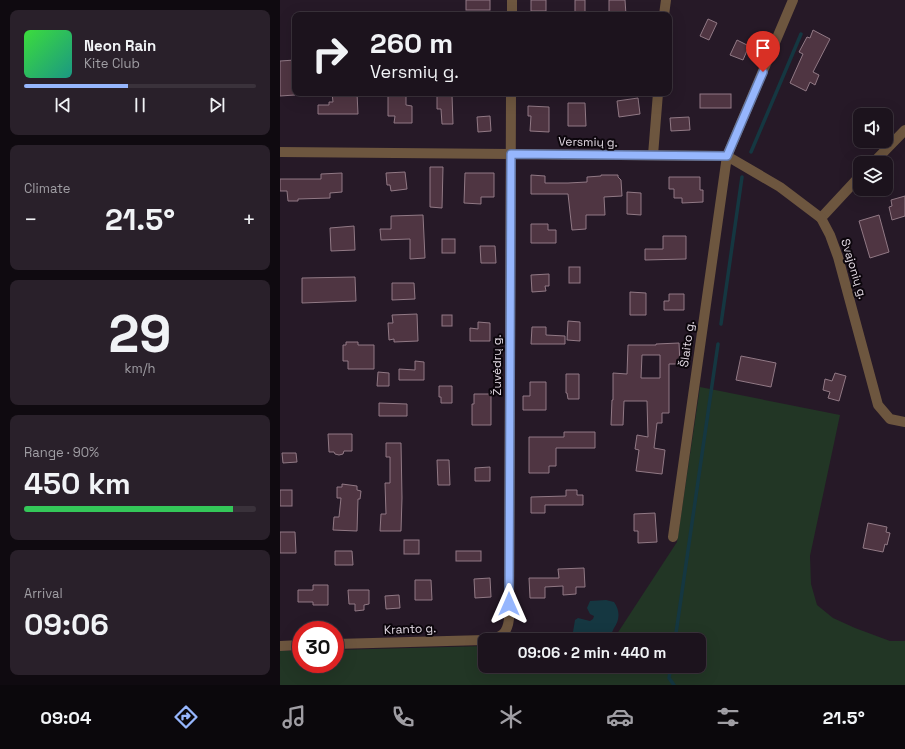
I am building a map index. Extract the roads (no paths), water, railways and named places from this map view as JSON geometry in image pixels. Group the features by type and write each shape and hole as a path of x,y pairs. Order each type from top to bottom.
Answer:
{"street":[{"path":"512,0 512,12"},
{"path":"664,12 666,0"},
{"path":"727,156 793,0"},
{"name":"Žuvėdrų g.","path":"503,633 508,626 509,619 511,96"},
{"path":"654,155 658,96"},
{"path":"879,156 905,130"},
{"name":"Versmių g.","path":"280,152 727,156"},
{"name":"Svajonių g.","path":"727,156 780,187 821,218 830,235 838,257 878,405 890,419 905,422"},
{"name":"Šlaito g.","path":"673,537 727,156"},
{"path":"821,218 853,184"},
{"name":"Kranto g.","path":"344,644 478,640"},
{"path":"280,646 292,645"}],"water":[{"path":"606,600 614,602 618,615 617,621 611,633 573,632 575,620 578,618 590,621 593,619 594,616 590,614 587,608 590,601"}],"waterway":[{"path":"751,152 801,34"},
{"path":"721,324 742,177"},
{"path":"676,633 718,344"},
{"path":"670,673 669,678 674,685"}]}
